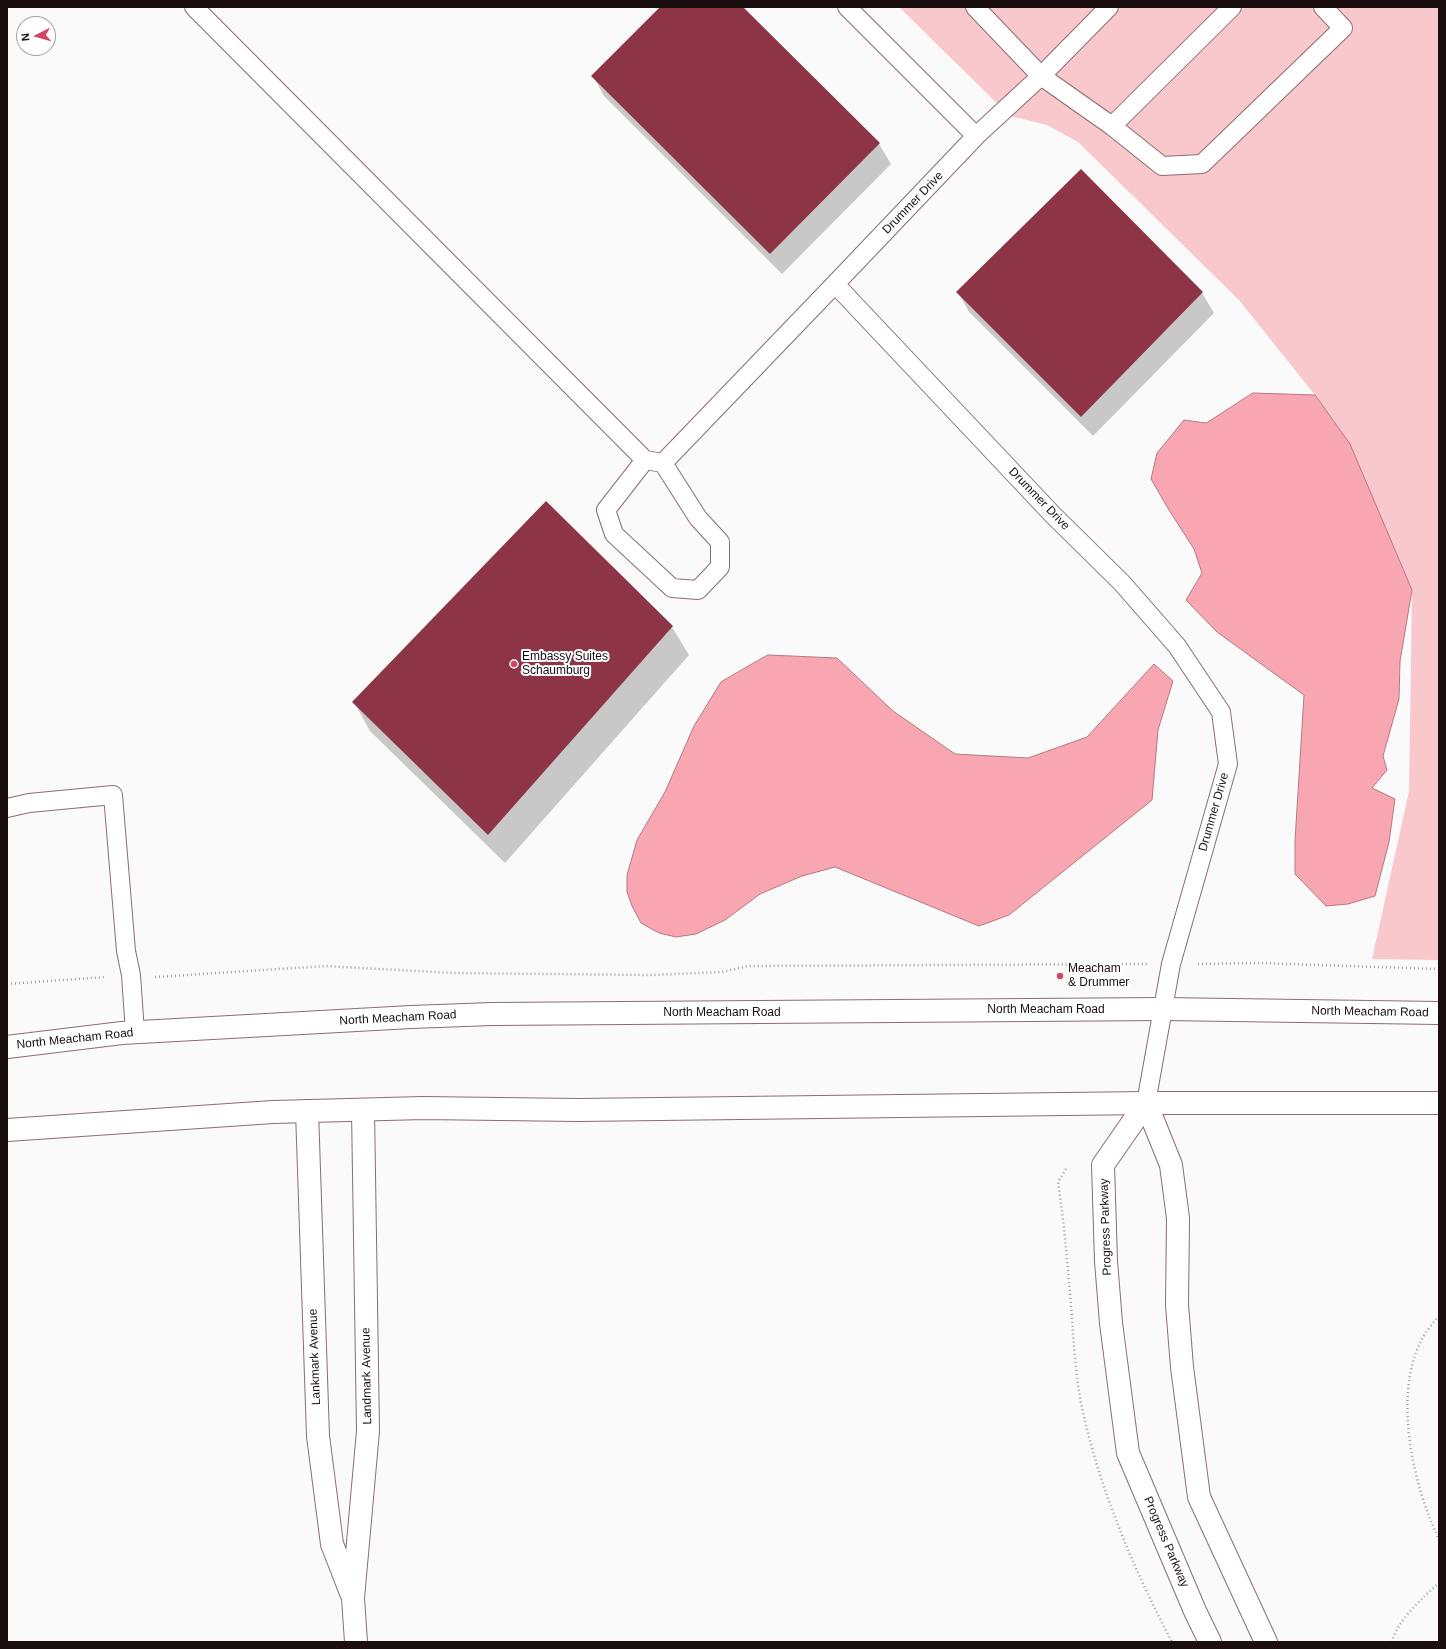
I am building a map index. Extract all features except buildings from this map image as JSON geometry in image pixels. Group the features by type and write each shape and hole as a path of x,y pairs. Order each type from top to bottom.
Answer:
{"main road":[{"name":"North Meacham Road","path":"7,1047 135,1032 492,1014 1162,1009 1439,1013"},
{"path":"1146,1103 1171,1165 1178,1218 1178,1305 1182,1367 1199,1497 1266,1642"},
{"path":"7,1130 273,1112 423,1108 578,1110 1146,1103 1439,1103"},
{"name":"Progress Parkway","path":"1146,1103 1103,1165 1106,1261 1111,1323 1128,1453 1210,1642"},
{"name":"Landmark Avenue","path":"356,1642 353,1598 368,1431 363,1110"},
{"name":"Lankmark Avenue","path":"307,1111 318,1436 332,1544 353,1598"}],"lane":[{"path":"194,7 645,460 663,463 698,518 720,542 720,567 698,590 672,588 614,534 606,510 645,460"},
{"path":"847,7 976,136"},
{"name":"Drummer Drive","path":"1109,7 1041,76 976,136 835,284 1053,515 1122,583 1177,646 1221,712 1228,764 1171,964 1146,1103"},
{"path":"1112,126 1232,7"},
{"path":"980,9 1041,76 1112,126 1162,166 1202,164 1343,28 1323,7"},
{"path":"663,463 835,284"},
{"path":"7,808 29,803 113,795 126,951 131,975 135,1032"}],"path":[{"path":"7,984 131,975 161,978 326,966 453,973 652,975 722,972 748,966 1089,964"},
{"path":"1241,964 1439,970"},
{"path":"1439,1316 1421,1340 1411,1370 1408,1409 1420,1493 1439,1539"},
{"path":"1392,1642 1393,1637 1406,1617 1439,1583"}],"shaded area":[{"path":"899,7 1439,7 1439,960 1372,959 1409,791 1412,590 1367,485 1342,433 1315,395 1239,300 1078,142 1047,125 1010,116"},
{"path":"1253,393 1315,395 1350,444 1412,590 1400,661 1399,699 1383,756 1387,770 1372,788 1395,799 1389,842 1375,896 1348,904 1326,906 1295,874 1295,841 1304,695 1217,632 1186,600 1202,573 1194,549 1151,479 1157,453 1184,420 1206,423"},
{"path":"768,655 837,658 893,711 955,754 1028,758 1087,737 1154,664 1173,681 1158,730 1152,800 1009,915 979,926 835,867 802,876 760,894 725,920 696,934 676,937 659,933 641,923 632,906 627,892 627,875 637,840 665,792 694,726 721,682"}],"place":[{"name":"Embassy Suites Schaumburg","path":"514,664"},
{"name":"Meacham & Drummer","path":"1060,976"}]}
